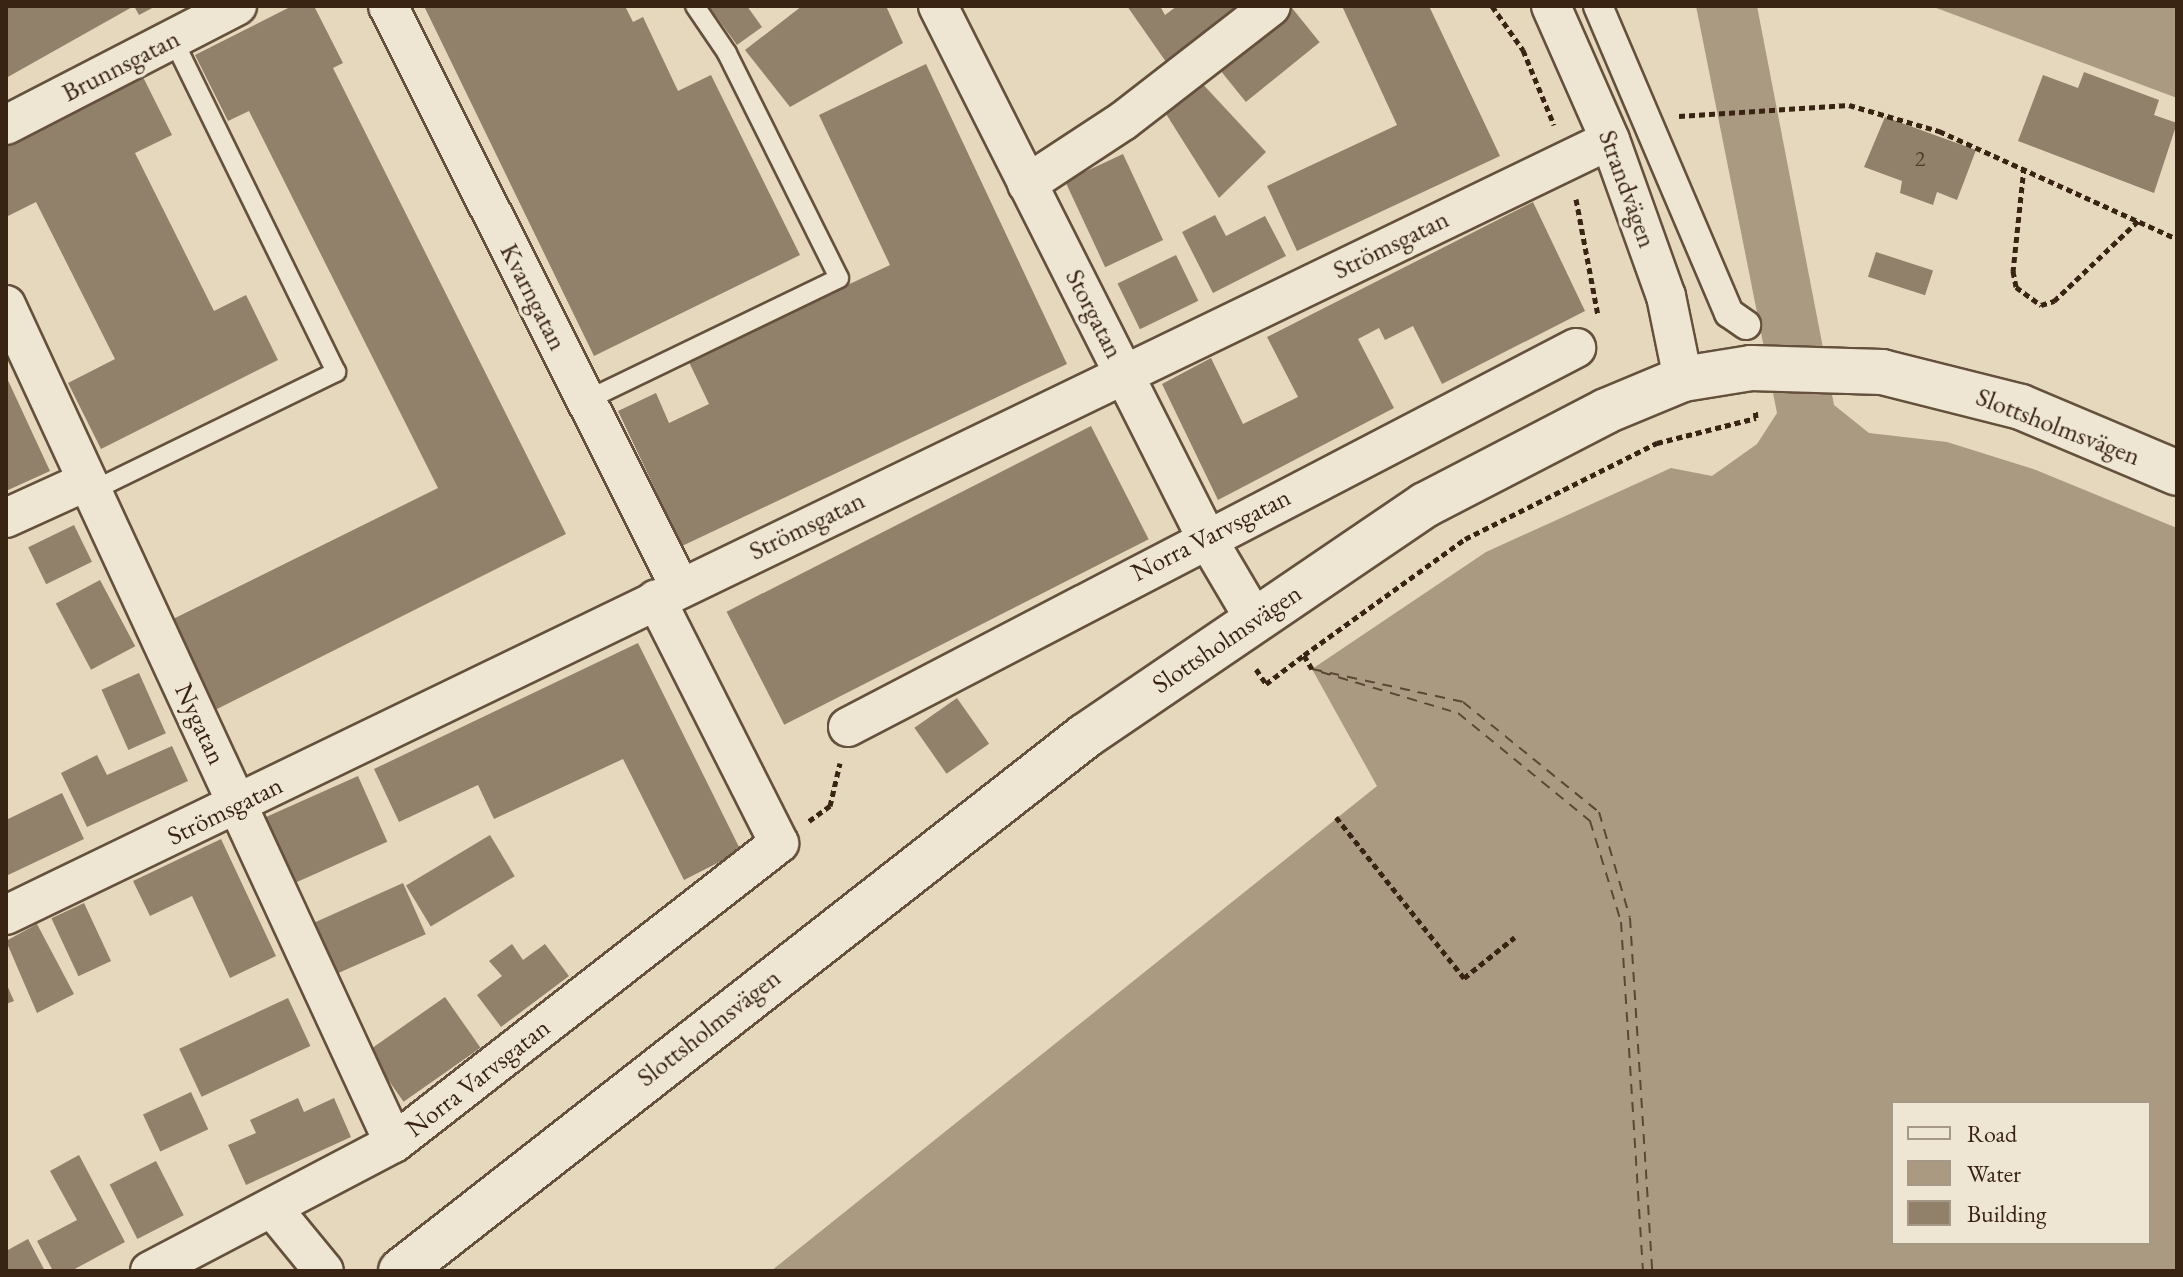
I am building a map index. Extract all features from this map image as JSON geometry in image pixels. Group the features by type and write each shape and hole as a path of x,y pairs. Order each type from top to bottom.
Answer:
{"street":[{"name":"Brunnsgatan","path":"6,125 237,6"},
{"name":"Kvarngatan","path":"388,6 585,401 779,843"},
{"name":"Storgatan","path":"938,6 1206,537 1255,620"},
{"path":"1027,184 1123,121 1271,6"},
{"name":"Strandvägen","path":"1551,6 1610,140 1666,296 1683,379"},
{"path":"1598,6 1729,313 1746,325"},
{"name":"Strömsgatan","path":"6,915 238,806 668,593 1610,140"},
{"name":"Nygatan","path":"6,305 394,1143"},
{"name":"Norra Varvsgatan","path":"848,727 1206,537 1576,348"},
{"name":"Slottsholmsvägen","path":"401,1271 1004,795 1255,620 1515,453 1683,379 1755,368 1882,372 2021,407 2177,473"},
{"path":"6,518 88,487"},
{"name":"Norra Varvsgatan","path":"150,1271 394,1143 779,843"},
{"path":"273,1209 324,1271"}],"lane":[{"path":"585,401 839,278 727,53 695,6"},
{"path":"88,487 336,372 173,39"}],"path":[{"path":"1691,113 1807,102 1849,105 1939,131 2140,219 2177,239"},
{"path":"2024,167 2013,271 2016,287 2041,305 2054,301 2114,237 2140,219"},
{"path":"1312,669 1304,655 1465,539 1657,443 1756,418 1755,368"},
{"path":"779,843 830,806 848,727"},
{"path":"1336,817 1464,978 1515,937"}],"water":[{"path":"1696,6 1757,6 1834,405 1869,433 1947,442 2036,470 2177,528 2177,1271 771,1271 1377,786 1312,669 1486,552 1671,468 1712,476 1757,444 1777,413"},
{"path":"1931,6 2177,6 2177,98"}],"building":[{"path":"6,6 134,6 6,78"},
{"path":"134,6 156,6 139,15"},
{"path":"292,6 314,6 343,63 333,68 566,534 209,713 165,623 438,488 249,111 228,121 195,55"},
{"path":"424,6 625,6 633,22 643,17 678,91 711,75 800,255 594,356"},
{"path":"747,6 762,27 737,45 710,8"},
{"path":"802,6 886,6 903,43 790,107 745,50"},
{"path":"1127,6 1160,6 1165,15 1177,6 1248,6 1171,69"},
{"path":"1342,6 1429,6 1500,156 1297,251 1267,186 1397,125"},
{"path":"1292,8 1320,42 1246,102 1218,68"},
{"path":"926,64 1067,364 682,546 618,411 656,393 669,423 709,404 688,360 890,265 819,115"},
{"path":"2084,72 2159,100 2154,115 2177,123 2154,193 2018,141 2043,75 2078,88"},
{"path":"141,73 172,135 135,153 214,311 246,295 278,360 101,449 68,383 115,359 36,202 6,217 6,141"},
{"path":"1198,79 1266,152 1219,198 1161,106"},
{"path":"1885,117 1976,150 1957,200 1937,192 1933,205 1900,193 1902,181 1864,167"},
{"path":"1123,154 1163,240 1105,267 1065,181"},
{"path":"1533,202 1585,311 1442,384 1413,326 1385,340 1379,328 1358,339 1394,408 1218,500 1162,384 1211,358 1243,424 1298,397 1267,337"},
{"path":"1215,215 1226,236 1265,216 1286,256 1213,293 1182,232"},
{"path":"1876,252 1933,271 1925,295 1868,277"},
{"path":"1176,255 1198,301 1140,329 1118,283"},
{"path":"6,376 50,471 6,491"},
{"path":"1091,426 1149,539 784,725 727,612"},
{"path":"74,525 92,562 46,584 28,547"},
{"path":"100,580 135,646 91,670 56,603"},
{"path":"638,643 741,851 684,880 623,759 494,819 478,785 399,822 374,769"},
{"path":"139,673 166,733 128,750 102,690"},
{"path":"957,698 989,744 947,774 914,728"},
{"path":"172,746 188,781 87,827 61,773 97,755 107,775"},
{"path":"358,776 387,842 291,884 262,819"},
{"path":"62,793 84,839 6,876 6,820"},
{"path":"490,835 515,876 431,927 406,885"},
{"path":"221,839 276,956 230,978 192,896 150,916 133,881"},
{"path":"403,883 426,934 332,976 309,925"},
{"path":"84,903 111,961 78,976 51,918"},
{"path":"37,924 74,994 37,1013 6,941"},
{"path":"512,944 523,960 545,944 569,976 501,1027 477,995 502,976 489,961"},
{"path":"6,983 14,1001 6,1004"},
{"path":"445,997 481,1048 404,1102 368,1051"},
{"path":"288,998 310,1046 202,1097 179,1049"},
{"path":"191,1092 208,1129 160,1152 143,1114"},
{"path":"298,1098 304,1112 334,1098 351,1137 246,1185 228,1145 256,1133 250,1120"},
{"path":"79,1155 125,1242 71,1271 53,1271 37,1241 77,1220 50,1171"},
{"path":"156,1161 184,1215 137,1239 110,1185"},
{"path":"28,1239 45,1271 6,1271 6,1251"}],"ferry route":[{"path":"1312,669 1463,702 1599,812 1630,918 1652,1271"},
{"path":"1321,672 1458,713 1590,821 1621,922 1643,1271"}]}
